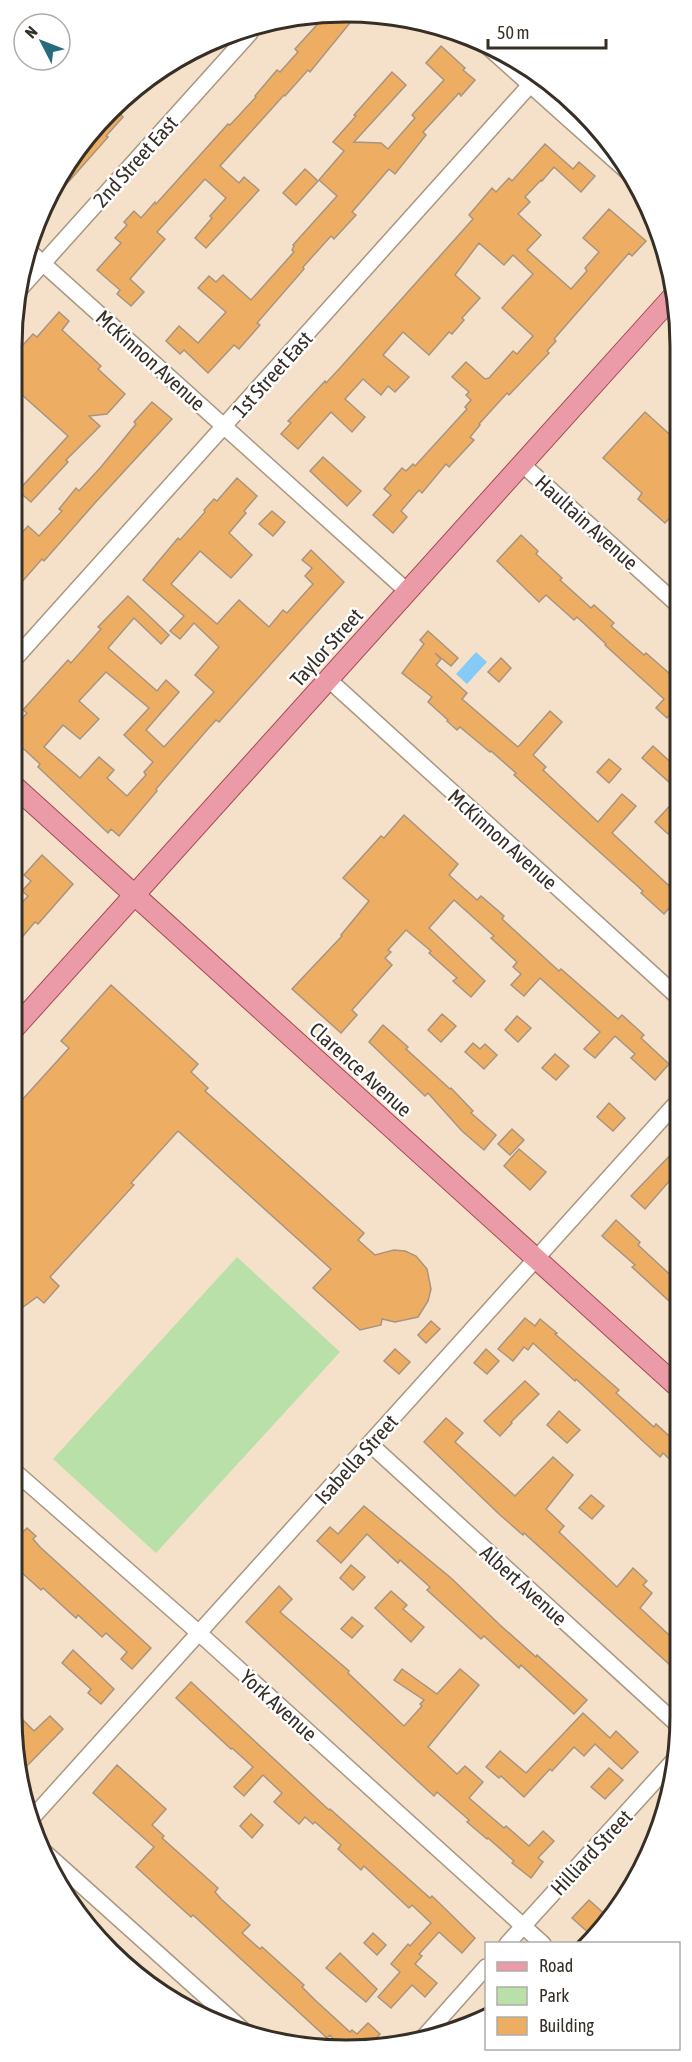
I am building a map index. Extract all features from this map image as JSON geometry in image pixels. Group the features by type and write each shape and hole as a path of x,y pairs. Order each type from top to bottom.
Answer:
{"main road":[{"name":"Taylor Street","path":"22,1020 667,303"},
{"name":"Clarence Avenue","path":"22,793 670,1380"}],"street":[{"name":"2nd Street East","path":"30,277 244,39"},
{"path":"512,69 605,152"},
{"name":"1st Street East","path":"22,651 530,85"},
{"name":"McKinnon Avenue","path":"36,257 407,591"},
{"name":"Haultain Avenue","path":"522,464 670,598"},
{"name":"McKinnon Avenue","path":"328,679 670,991"},
{"name":"Isabella Street","path":"38,1812 670,1110"},
{"name":"Albert Avenue","path":"370,1444 670,1718"},
{"name":"York Avenue","path":"22,1478 199,1633 541,1942"},
{"name":"Hilliard Street","path":"509,1942 665,1770"},
{"path":"59,1865 229,2018"},
{"path":"432,2027 485,1968"}],"green space":[{"path":"237,1257 340,1352 156,1553 53,1459"}],"water":[{"path":"476,652 487,662 467,684 456,674"}],"building":[{"path":"351,22 310,72 308,70 284,95 220,166 239,183 244,177 259,190 206,248 195,238 226,198 205,179 157,232 165,239 130,279 144,292 131,306 117,294 120,290 97,270 121,243 115,238 127,225 124,222 134,211 141,218 155,202 156,204 228,124 230,125 256,97 277,70 280,72 298,52 295,49 318,24"},
{"path":"441,46 475,80 461,96 459,93 423,132 426,135 395,174 389,169 352,212 356,215 334,239 331,236 303,267 304,269 257,323 260,325 239,349 234,345 208,373 184,350 180,354 166,341 179,326 198,343 226,312 198,288 209,276 216,282 223,275 251,300 294,252 293,245 337,196 319,180 344,151 333,142 392,72 406,85 354,142 381,143 388,149 415,118 412,115 444,80 426,63"},
{"path":"120,114 123,117 106,136 108,137 65,185 89,149"},
{"path":"545,144 573,169 579,162 595,176 581,192 554,167 525,197 530,202 518,214 541,235 527,250 571,289 587,271 585,268 599,252 583,238 609,209 646,241 632,256 629,253 554,339 556,341 547,351 549,353 509,395 507,393 479,424 470,437 474,440 449,467 446,464 422,493 419,490 401,511 407,517 393,533 373,515 391,495 384,489 402,468 406,471 413,464 415,466 467,409 465,407 471,400 466,395 469,392 452,377 466,362 485,379 489,378 513,351 517,354 533,336 502,308 533,274 513,255 504,265 479,243 455,275 480,298 462,318 464,320 452,334 449,332 429,355 403,332 383,355 409,377 395,392 388,386 381,395 363,379 345,399 365,417 352,432 331,412 298,449 281,434 291,423 288,421 340,368 473,219 469,215 492,188 496,192 509,178 512,181"},
{"path":"305,169 318,181 296,205 283,193"},
{"path":"59,312 69,321 62,330 101,366 98,369 125,394 107,414 89,416 100,426 66,460 68,462 31,502 22,494 22,487 68,436 22,395 22,346 33,334 37,337"},
{"path":"152,402 172,419 44,561 42,559 22,582 22,533 28,526 39,536 62,511 59,509 76,488 79,491 101,467 136,424 134,422"},
{"path":"645,412 670,435 670,518 665,523 638,499 642,493 603,458"},
{"path":"323,457 361,491 347,506 310,471"},
{"path":"237,478 257,496 229,533 252,555 231,578 200,551 171,584 217,624 239,600 269,627 283,610 287,613 313,584 305,576 312,568 302,560 311,550 344,582 219,722 216,720 207,730 119,836 111,829 108,833 38,767 40,764 22,747 22,718 27,713 23,710 68,660 71,663 101,629 98,627 128,596 169,635 161,644 134,618 108,648 157,691 166,680 179,692 146,730 164,747 214,692 195,675 219,647 194,623 180,639 170,631 184,616 143,580 178,538 180,540 205,512 204,510 214,499 217,501","holes":["106,672 149,708 124,735 153,762 144,772 146,775 127,796 107,778 114,770 99,757 80,778 44,747 63,725 80,739 99,719 79,701"]},
{"path":"272,511 285,522 273,536 259,524"},
{"path":"521,535 538,551 536,554 562,578 560,580 591,608 594,605 614,623 611,626 670,674 670,715 667,718 656,708 664,699 577,617 574,620 546,595 539,602 497,561"},
{"path":"428,631 458,658 451,666 435,653 441,659 436,665 467,693 462,699 518,747 550,711 562,722 533,755 546,767 543,770 598,822 622,794 636,806 612,833 670,887 670,907 664,914 641,893 643,891 514,775 516,773 460,727 457,730 447,721 428,702 432,697 402,673 424,644 420,640"},
{"path":"501,658 511,668 499,682 488,672"},
{"path":"653,746 670,762 670,783 642,758"},
{"path":"609,759 621,769 609,783 597,772"},
{"path":"670,806 670,832 668,834 655,822"},
{"path":"404,815 458,864 449,875 477,900 481,896 504,916 502,919 559,971 561,969 618,1019 622,1015 644,1035 641,1038 669,1064 655,1080 631,1058 635,1054 615,1036 595,1058 584,1049 600,1032 540,978 524,996 511,985 521,974 513,967 517,962 491,938 494,936 454,900 429,928 485,981 471,997 453,981 457,978 429,953 431,951 406,930 388,950 391,952 385,958 392,965 352,1010 357,1015 341,1033 292,989 342,936 369,901 343,878 381,836 384,838"},
{"path":"42,855 73,884 38,924 35,922 22,937 22,903 28,896 22,891 31,881 24,875"},
{"path":"111,985 198,1064 191,1072 208,1088 205,1091 364,1233 358,1240 375,1255 394,1250 405,1251 416,1256 427,1269 431,1289 428,1301 418,1317 395,1322 382,1319 381,1325 360,1330 313,1288 331,1269 178,1131 131,1183 134,1185 50,1277 59,1286 44,1303 37,1297 22,1308 22,1100 69,1048 61,1041"},
{"path":"442,1014 456,1026 441,1042 428,1030"},
{"path":"517,1016 531,1028 518,1042 505,1030"},
{"path":"383,1025 408,1047 406,1049 451,1088 473,1111 471,1113 496,1135 484,1150 462,1131 428,1093 425,1096 369,1042"},
{"path":"473,1043 480,1049 485,1044 497,1055 484,1069 465,1052"},
{"path":"555,1054 569,1066 556,1080 542,1068"},
{"path":"609,1103 625,1118 613,1131 597,1117"},
{"path":"512,1129 524,1140 510,1155 498,1144"},
{"path":"519,1149 546,1172 530,1190 504,1166"},
{"path":"670,1155 670,1180 645,1209 631,1196"},
{"path":"616,1220 640,1242 638,1245 670,1275 670,1302 632,1267 635,1265 602,1236"},
{"path":"525,1318 535,1326 540,1319 619,1390 616,1393 654,1427 656,1424 670,1437 670,1460 663,1453 660,1457 576,1379 575,1381 533,1343 528,1350 524,1347 513,1361 498,1349"},
{"path":"431,1321 440,1329 426,1343 418,1335"},
{"path":"395,1349 410,1362 399,1374 384,1361"},
{"path":"486,1349 499,1361 487,1374 474,1363"},
{"path":"525,1381 539,1394 500,1436 484,1421"},
{"path":"559,1411 580,1430 567,1443 547,1425"},
{"path":"446,1418 463,1433 455,1442 515,1496 553,1457 573,1475 546,1509 564,1526 559,1532 617,1587 633,1568 647,1581 643,1585 652,1593 640,1608 670,1636 670,1665 524,1533 523,1535 499,1514 424,1442"},
{"path":"591,1495 604,1506 592,1519 579,1508"},
{"path":"364,1506 451,1578 500,1625 587,1700 574,1714 521,1665 519,1668 484,1636 481,1639 427,1590 430,1587 400,1560 398,1563 367,1534 341,1563 317,1541 330,1527 338,1534"},
{"path":"27,1528 36,1536 33,1539 40,1547 151,1648 132,1669 121,1659 127,1652 106,1633 102,1637 78,1615 76,1618 43,1588 41,1590 22,1573 22,1531"},
{"path":"351,1565 365,1577 353,1590 340,1578"},
{"path":"279,1586 292,1599 280,1612 349,1671 348,1673 404,1726 422,1706 420,1704 424,1700 394,1680 402,1669 437,1694 460,1669 479,1685 428,1747 457,1774 465,1766 483,1782 469,1798 504,1828 506,1826 529,1846 543,1831 554,1841 538,1858 543,1862 531,1878 467,1822 469,1820 437,1792 434,1796 246,1622"},
{"path":"391,1591 407,1605 403,1609 424,1627 411,1642 375,1608"},
{"path":"352,1617 363,1626 352,1638 341,1629"},
{"path":"73,1650 114,1689 101,1704 88,1693 91,1689 62,1663"},
{"path":"191,1682 329,1810 430,1898 432,1896 475,1938 462,1953 439,1932 419,1954 422,1956 415,1964 437,1983 425,1997 412,1985 391,2008 378,1997 400,1972 391,1964 431,1923 412,1905 409,1908 364,1866 361,1870 338,1849 341,1845 315,1822 313,1824 305,1817 299,1824 274,1802 282,1793 263,1775 244,1796 234,1787 253,1767 176,1698"},
{"path":"583,1713 610,1738 616,1731 638,1752 622,1769 595,1744 584,1756 574,1747 524,1797 501,1776 499,1778 486,1767 500,1751 526,1773"},
{"path":"50,1716 63,1729 27,1766 22,1721 34,1731"},
{"path":"117,1765 166,1809 152,1825 164,1836 162,1838 218,1888 215,1892 221,1899 250,1925 242,1933 260,1949 262,1947 304,1985 302,1987 350,2032 352,2030 357,2034 368,2023 380,2034 376,2038 367,2039 334,2039 330,2035 327,2038 193,1915 191,1917 136,1867 154,1847 93,1793"},
{"path":"609,1768 623,1780 605,1799 591,1787"},
{"path":"251,1814 263,1825 252,1838 240,1826"},
{"path":"589,1900 603,1913 587,1931 572,1918"},
{"path":"373,1933 386,1945 377,1955 364,1943"},
{"path":"340,1953 377,1989 366,2002 326,1968"}]}
